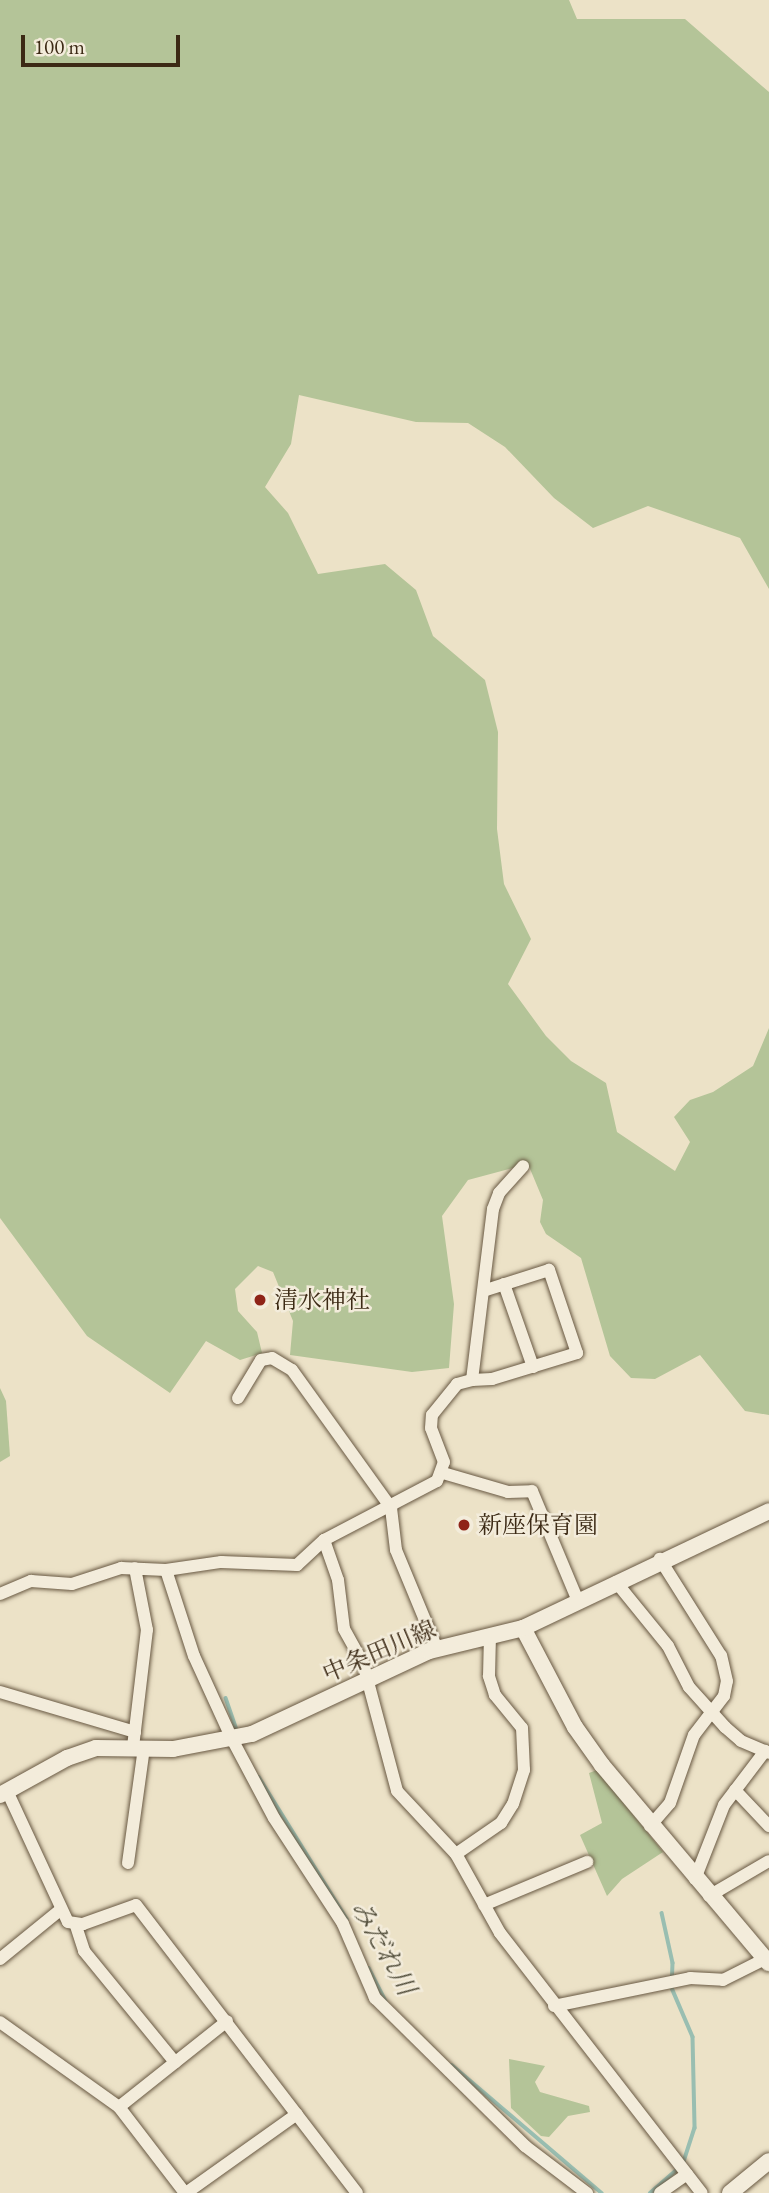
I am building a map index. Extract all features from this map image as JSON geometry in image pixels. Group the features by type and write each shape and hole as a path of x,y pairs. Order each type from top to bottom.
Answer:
{"main road":[{"name":"中条田川線","path":"4,1794 67,1758 96,1748 138,1743 173,1749 232,1740 437,1648 523,1628 660,1559 769,1511"},
{"path":"523,1628 575,1727 650,1826 767,1961"},
{"path":"730,2193 769,2161"}],"street":[{"path":"472,1380 486,1290 493,1209 499,1193 523,1166"},
{"path":"443,1473 444,1462 431,1428 432,1415 457,1384 533,1367 577,1353 549,1270 486,1290"},
{"path":"504,1284 533,1367"},
{"path":"239,1398 261,1360 272,1358 287,1365 391,1508 396,1550 437,1648"},
{"path":"0,1594 31,1581 72,1584 135,1568 166,1570 221,1562 297,1565 324,1540 391,1508 443,1473"},
{"path":"443,1473 508,1492 532,1491 578,1601"},
{"path":"324,1540 338,1580 344,1629 368,1678 397,1791 456,1854 484,1905 554,2006 702,2193"},
{"path":"650,1826 670,1803 694,1735 726,1688 721,1656 660,1559"},
{"path":"128,1863 147,1630 135,1568"},
{"path":"166,1570 194,1656 232,1740 274,1818 343,1924 375,1998 525,2147 587,2193"},
{"path":"616,1582 668,1646 689,1687 741,1741 767,1752 724,1805 695,1880"},
{"path":"456,1854 501,1823 513,1804 524,1770 522,1728 495,1695 489,1676 490,1635"},
{"path":"0,1692 138,1743"},
{"path":"735,1790 769,1826"},
{"path":"4,1794 60,1910 76,1926 84,1951 175,2062"},
{"path":"709,1896 769,1861"},
{"path":"484,1905 587,1862"},
{"path":"76,1926 136,1905 357,2193"},
{"path":"0,1959 60,1910"},
{"path":"554,2006 690,1978 723,1980 767,1961"},
{"path":"119,2107 227,2021"},
{"path":"0,2022 119,2107 186,2193 297,2114"},
{"path":"660,2193 687,2174"}],"green space":[{"path":"0,0 569,0 577,19 685,19 769,92 769,589 740,538 648,506 593,528 554,498 505,447 468,423 416,422 299,395 291,444 265,487 288,513 318,574 385,564 416,590 433,636 485,680 498,732 497,829 504,884 531,939 508,984 546,1036 571,1061 606,1083 617,1132 675,1171 690,1142 674,1117 690,1100 713,1092 753,1066 769,1028 769,1415 745,1411 700,1355 655,1379 631,1378 610,1356 581,1258 546,1234 540,1222 543,1200 528,1164 468,1180 442,1216 454,1304 449,1368 412,1372 290,1355 293,1321 273,1272 258,1266 235,1289 238,1311 257,1332 262,1353 240,1360 206,1341 170,1393 87,1336 0,1218"},
{"path":"0,1388 6,1401 10,1456 0,1462"},
{"path":"597,1770 663,1852 622,1879 607,1896 580,1835 602,1823 589,1773"},
{"path":"509,2059 545,2066 535,2082 540,2092 589,2106 590,2112 568,2116 549,2137 541,2136 511,2108"}],"waterway":[{"name":"みだれ川","path":"226,1698 238,1732"},
{"name":"みだれ川","path":"259,1777 347,1919"},
{"path":"662,1913 673,1963 672,1988 693,2037 695,2128 684,2162"},
{"name":"みだれ川","path":"369,1968 386,2001"},
{"name":"みだれ川","path":"452,2065 602,2193"},
{"path":"650,2193 679,2168"}],"place":[{"name":"清水神社","path":"260,1300"},
{"name":"新座保育園","path":"464,1525"}]}
